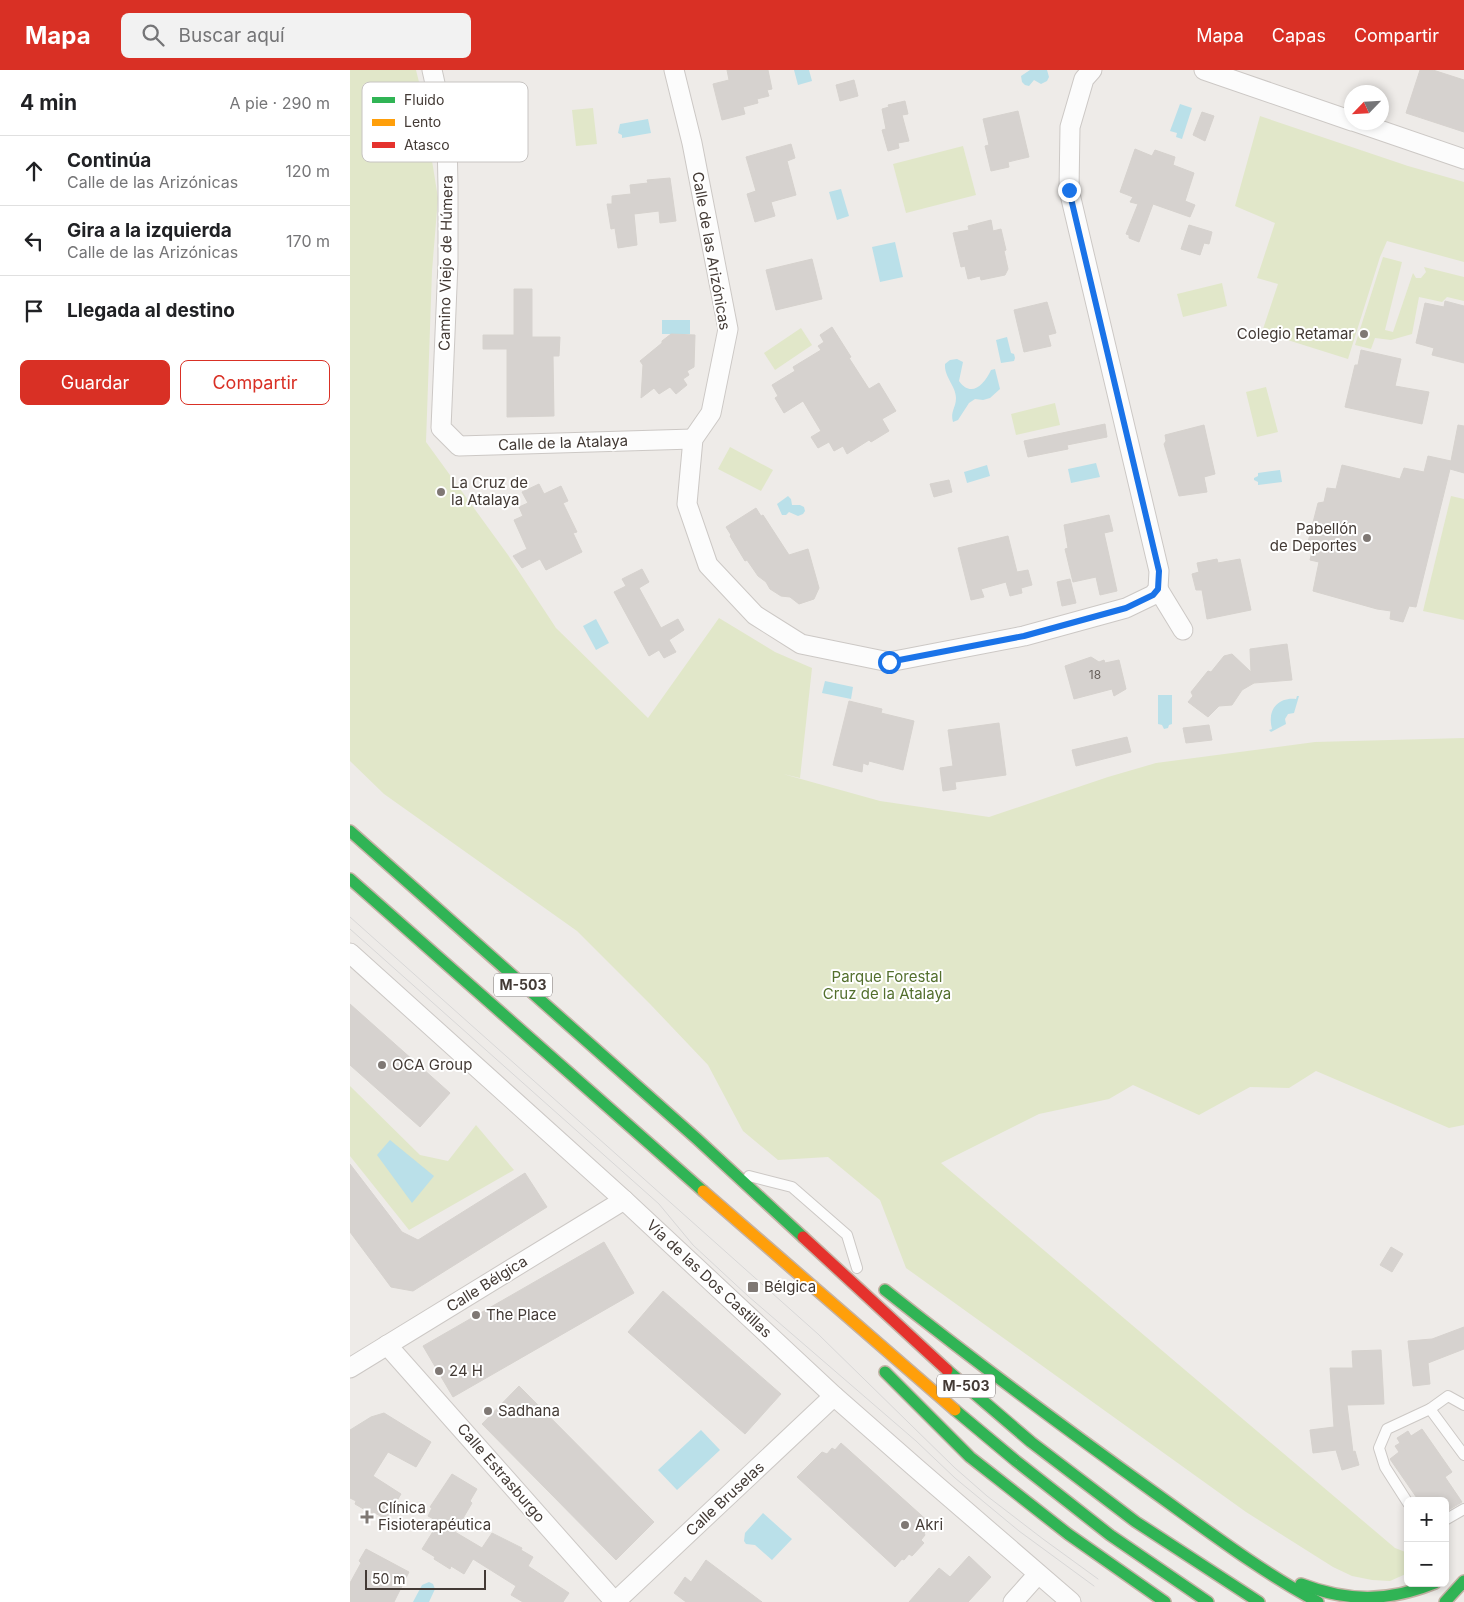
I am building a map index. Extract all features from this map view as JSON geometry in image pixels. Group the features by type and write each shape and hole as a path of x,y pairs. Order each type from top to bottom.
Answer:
{"highway":[{"name":"M-503","path":"350,831 697,1139 933,1358 1031,1442 1136,1522 1259,1602"},
{"name":"M-503","path":"350,879 915,1377 1016,1461 1110,1535 1208,1602"},
{"name":"M-503","path":"697,1139 827,1244"},
{"name":"M-503","path":"652,1147 809,1298"},
{"path":"842,1256 860,1271"},
{"name":"M-503","path":"879,1285 937,1332 1065,1428 1264,1570 1318,1602"},
{"name":"M-503","path":"879,1367 970,1457 1068,1534 1165,1602"},
{"name":"M-503","path":"1264,1570 1312,1588 1358,1599 1398,1596 1424,1587"},
{"path":"1445,1602 1464,1581"}],"street":[{"name":"Calle de las Arizónicas","path":"674,70 692,143 728,329 711,413 693,439 687,504 708,565 754,615 801,644 889,662 1024,636 1126,608 1145,600 1158,589"},
{"path":"1204,70 1344,118"},
{"path":"1086,73 1070,127 1069,190 1159,571 1158,589 1183,630"},
{"path":"1379,130 1464,160"},
{"name":"Camino Viejo de Húmera","path":"441,428 448,263 447,162"},
{"name":"Calle de la Atalaya","path":"441,428 459,446 693,439"},
{"name":"Vía de las Dos Castillas","path":"350,953 624,1200 834,1396 1071,1602"},
{"name":"Calle Bélgica","path":"350,1368 624,1200"},
{"name":"Calle Estrasburgo","path":"388,1345 615,1602"},
{"name":"Calle Bruselas","path":"615,1602 834,1396"},
{"path":"1013,1602 1045,1580"}],"lane":[{"path":"739,1173 792,1187 846,1236 860,1271"},
{"path":"1405,1497 1385,1467 1380,1448 1387,1429 1430,1409 1448,1396 1464,1405"},
{"path":"1430,1409 1464,1456"},
{"path":"1449,1518 1464,1509"},
{"path":"1045,1580 1082,1602"}],"green space":[{"name":"Parque Forestal Cruz de la Atalaya","path":"350,70 416,70 419,82 362,82 362,162 432,162 438,198 432,271 426,442 508,555 556,628 648,718 719,618 775,652 812,668 800,778 783,774 880,801 989,817 1156,763 1315,742 1464,738 1464,1125 1449,1128 1316,1071 1289,1088 1250,1087 1199,1115 1133,1085 1109,1099 1039,1114 941,1163 1395,1548 1404,1551 1404,1575 1390,1581 1372,1580 1352,1576 1333,1567 1246,1512 906,1268 880,1200 828,1157 778,1160 743,1131 708,1065 577,931 384,794 350,761"},
{"path":"593,108 597,144 576,146 572,110"},
{"path":"1260,116 1408,166 1464,182 1464,262 1387,241 1380,257 1348,359 1262,332 1278,284 1257,278 1275,223 1235,206"},
{"path":"963,146 976,195 906,213 893,164"},
{"path":"1383,257 1402,262 1385,330 1393,332 1413,273 1416,278 1421,278 1426,272 1424,267 1464,277 1464,301 1447,297 1442,302 1419,297 1412,334 1391,340 1375,338 1371,349 1355,345"},
{"path":"1222,283 1227,306 1183,317 1177,294"},
{"path":"801,328 812,345 775,370 764,353"},
{"path":"1266,387 1278,432 1257,437 1246,392"},
{"path":"1055,403 1060,425 1016,435 1011,414"},
{"path":"730,447 773,470 761,491 718,469"},
{"path":"1451,496 1464,499 1464,620 1423,611"},
{"path":"350,1086 420,1155 448,1161 476,1125 514,1170 409,1230 350,1156"}],"water":[{"path":"794,70 809,70 812,81 798,85"},
{"path":"1030,70 1047,70 1049,77 1047,81 1041,84 1034,80 1029,86 1025,85 1022,82 1021,76"},
{"path":"1180,104 1192,108 1182,139 1176,137 1177,133 1170,131"},
{"path":"648,119 651,133 622,138 622,135 618,133 620,124"},
{"path":"841,189 849,216 837,220 829,192"},
{"path":"895,242 903,277 880,282 872,247"},
{"path":"662,320 690,320 690,334 662,334"},
{"path":"1007,337 1011,353 1014,354 1015,358 1014,361 1001,363 996,340"},
{"path":"957,359 963,362 959,381 968,389 977,388 991,370 995,369 1000,389 990,398 983,400 975,399 969,403 958,420 953,422 952,415 956,401 954,389 946,373 945,364 950,360"},
{"path":"1096,463 1100,477 1071,483 1068,469"},
{"path":"987,465 990,476 967,483 964,472"},
{"path":"1280,470 1282,482 1258,485 1258,482 1254,480 1258,473"},
{"path":"788,496 791,499 792,505 804,507 805,511 803,514 798,516 789,512 786,515 782,515 777,504"},
{"path":"596,619 609,643 596,650 583,626"},
{"path":"825,681 853,687 851,699 822,693"},
{"path":"1158,695 1172,695 1172,724 1164,729 1162,725 1158,724"},
{"path":"1299,696 1294,713 1288,714 1285,719 1286,724 1271,732 1269,730 1272,729 1271,716 1275,706 1284,700 1296,699"},
{"path":"390,1140 434,1176 412,1203 377,1155"},
{"path":"701,1430 720,1450 677,1490 658,1470"},
{"path":"763,1513 792,1539 772,1560 755,1545 746,1544 744,1541 745,1533"},
{"path":"429,1582 433,1584 435,1589 429,1602 413,1602 422,1585"}],"building":[{"path":"727,70 768,70 772,89 767,90 769,96 757,99 758,103 743,107 745,114 722,120 713,84 729,80"},
{"path":"1420,70 1433,70 1464,80 1464,132 1406,113"},
{"path":"854,80 858,96 840,101 836,85"},
{"path":"905,101 908,114 902,115 909,141 898,143 899,148 888,151 882,130 886,129 882,109 889,107 888,105"},
{"path":"1018,111 1029,157 1008,162 1009,167 991,171 985,146 989,145 983,119"},
{"path":"1202,112 1214,116 1205,141 1193,135"},
{"path":"791,144 795,158 787,161 796,195 771,202 775,216 755,222 747,194 756,191 746,157"},
{"path":"1135,149 1152,156 1155,150 1175,157 1173,165 1194,173 1185,201 1195,205 1190,217 1153,204 1139,242 1129,238 1129,235 1126,234 1138,204 1130,202 1133,197 1120,192"},
{"path":"670,178 676,221 660,223 659,211 634,214 637,245 618,248 615,228 611,229 607,204 612,204 612,196 631,194 630,185 648,183 647,180"},
{"path":"991,220 993,231 1001,229 1008,269 1005,275 981,280 980,276 968,279 965,266 961,267 953,233 969,230 968,226"},
{"path":"1189,225 1212,232 1209,244 1204,243 1200,255 1181,249"},
{"path":"812,259 822,299 776,310 766,270"},
{"path":"514,289 532,289 532,337 560,337 559,356 553,356 554,416 507,417 507,349 483,349 483,335 514,335"},
{"path":"1445,301 1464,306 1464,363 1432,355 1434,348 1416,343 1425,303 1444,307"},
{"path":"1047,302 1056,333 1048,335 1051,346 1024,352 1014,310"},
{"path":"832,327 869,389 879,383 896,411 882,419 889,431 871,442 869,440 847,454 843,446 834,451 829,442 818,448 811,437 821,431 803,401 784,413 775,398 778,396 772,385 795,371 793,367 821,350 818,346 824,342 820,335"},
{"path":"671,334 695,335 694,367 687,371 689,375 683,379 687,385 676,394 670,387 659,394 654,388 641,398 643,365 640,361"},
{"path":"1361,350 1401,359 1395,386 1429,392 1422,424 1345,407 1355,365 1358,365"},
{"path":"1105,424 1107,437 1067,445 1068,449 1028,457 1024,441"},
{"path":"1204,425 1215,474 1204,477 1207,492 1179,496 1164,444 1166,441 1165,435"},
{"name":"Pabellón de Deportes","path":"1458,425 1464,426 1464,473 1450,469 1416,607 1409,606 1403,622 1390,619 1391,611 1377,609 1313,591 1319,562 1310,560 1313,548 1307,546 1318,503 1324,502 1327,488 1336,489 1342,465 1400,479 1404,468 1424,472 1428,456 1451,461"},
{"path":"949,480 952,492 934,497 930,484"},
{"path":"539,484 544,494 561,486 568,501 563,503 577,532 573,533 582,552 546,570 540,559 522,568 513,556 527,549 514,520 523,516 519,507 528,503 522,492"},
{"path":"756,508 761,516 763,515 789,555 808,549 819,588 814,599 799,604 790,597 781,596 770,589 747,560 745,561 726,527"},
{"path":"1109,515 1113,531 1104,533 1117,591 1100,595 1096,577 1073,582 1065,549 1068,548 1064,525"},
{"path":"1008,536 1017,572 1028,570 1032,585 1021,588 1022,593 1010,596 1006,582 981,589 984,597 971,600 958,548"},
{"path":"1217,559 1218,563 1240,559 1251,610 1207,619 1202,590 1196,590 1192,574 1199,572 1197,563"},
{"path":"642,569 649,582 639,588 661,628 678,619 684,630 669,640 676,652 664,658 659,650 649,656 614,592 626,586 622,579"},
{"path":"1070,579 1076,603 1062,606 1057,582"},
{"path":"1287,644 1292,680 1254,683 1242,690 1232,705 1219,706 1208,717 1188,702 1193,696 1191,692 1208,671 1211,672 1224,656 1232,654 1251,672 1250,649"},
{"path":"1091,657 1099,662 1104,660 1105,663 1119,660 1126,689 1114,696 1112,689 1074,699 1065,666"},
{"path":"849,701 882,709 881,713 914,721 903,770 869,761 868,765 863,763 862,772 833,765"},
{"path":"999,723 1006,775 955,782 956,789 943,791 940,768 953,766 948,730"},
{"path":"1209,725 1212,740 1186,743 1183,728"},
{"path":"1127,737 1131,752 1076,766 1072,750"},
{"path":"350,1004 450,1093 420,1127 350,1065"},
{"path":"350,1164 402,1232 418,1240 525,1173 547,1207 413,1291 391,1287 350,1232"},
{"path":"604,1242 634,1293 453,1397 423,1346"},
{"path":"1391,1247 1403,1254 1392,1272 1380,1265"},
{"path":"663,1291 781,1394 745,1434 628,1332"},
{"path":"1464,1327 1464,1349 1428,1363 1430,1384 1413,1386 1408,1341 1432,1339"},
{"path":"1381,1350 1384,1404 1347,1405 1353,1452 1355,1451 1359,1465 1342,1470 1336,1450 1313,1453 1310,1430 1334,1427 1330,1368 1353,1368 1352,1351"},
{"path":"519,1386 654,1522 616,1560 482,1424"},
{"path":"384,1413 431,1442 416,1467 388,1452 373,1476 401,1494 386,1519 373,1512 372,1514 355,1504 356,1501 350,1498 350,1430 371,1417"},
{"path":"1422,1429 1452,1472 1445,1477 1462,1502 1449,1510 1449,1497 1416,1497 1390,1459 1399,1452 1395,1446 1400,1443 1397,1438 1408,1431 1411,1436"},
{"path":"841,1443 931,1524 921,1540 924,1543 912,1556 909,1554 895,1567 797,1477 822,1452 827,1454 832,1448 835,1450"},
{"path":"452,1474 477,1489 470,1501 472,1503 455,1532 482,1548 492,1533 522,1548 521,1550 533,1557 528,1566 569,1593 563,1602 523,1602 511,1595 516,1586 473,1559 464,1574 451,1566 450,1569 422,1549 439,1522 428,1516 432,1508 430,1507"},
{"path":"366,1549 409,1572 394,1602 350,1602 350,1583"},
{"path":"969,1556 991,1577 968,1602 909,1602 939,1568 950,1577"},
{"path":"706,1560 762,1602 686,1602 674,1593 685,1577 691,1582"}],"tram line":[{"path":"350,917 818,1334 955,1468 987,1496 1098,1579"},
{"path":"350,929 659,1204 693,1245 748,1296 916,1441 955,1478 1019,1531 1094,1586"}],"traffic: fast":[{"path":"350,831 697,1139 803,1237"},
{"path":"350,879 703,1191"},
{"path":"885,1290 1018,1393 1195,1522 1255,1564 1318,1602"},
{"path":"947,1370 1031,1442 1136,1522 1259,1602"},
{"path":"885,1372 970,1457 1068,1534 1165,1602"},
{"path":"955,1410 1110,1535 1208,1602"},
{"path":"1445,1602 1464,1581"},
{"path":"1301,1584 1318,1590 1352,1597 1401,1594 1424,1587"}],"traffic: slow":[{"path":"703,1191 955,1410"}],"traffic: jam":[{"path":"803,1237 947,1370"}],"place":[{"name":"Colegio Retamar","path":"1364,334"},
{"name":"La Cruz de la Atalaya","path":"441,492"},
{"name":"Pabellón de Deportes","path":"1367,538"},
{"name":"OCA Group","path":"382,1065"},
{"name":"Bélgica","path":"753,1287"},
{"name":"The Place","path":"476,1315"},
{"name":"24 H","path":"439,1371"},
{"name":"Sadhana","path":"488,1411"},
{"name":"Clínica Fisioterapéutica","path":"367,1517"},
{"name":"Akri","path":"905,1525"}],"route":[{"path":"889,662 1024,636 1126,608 1145,600 1158,589 1159,571 1069,190"}]}
